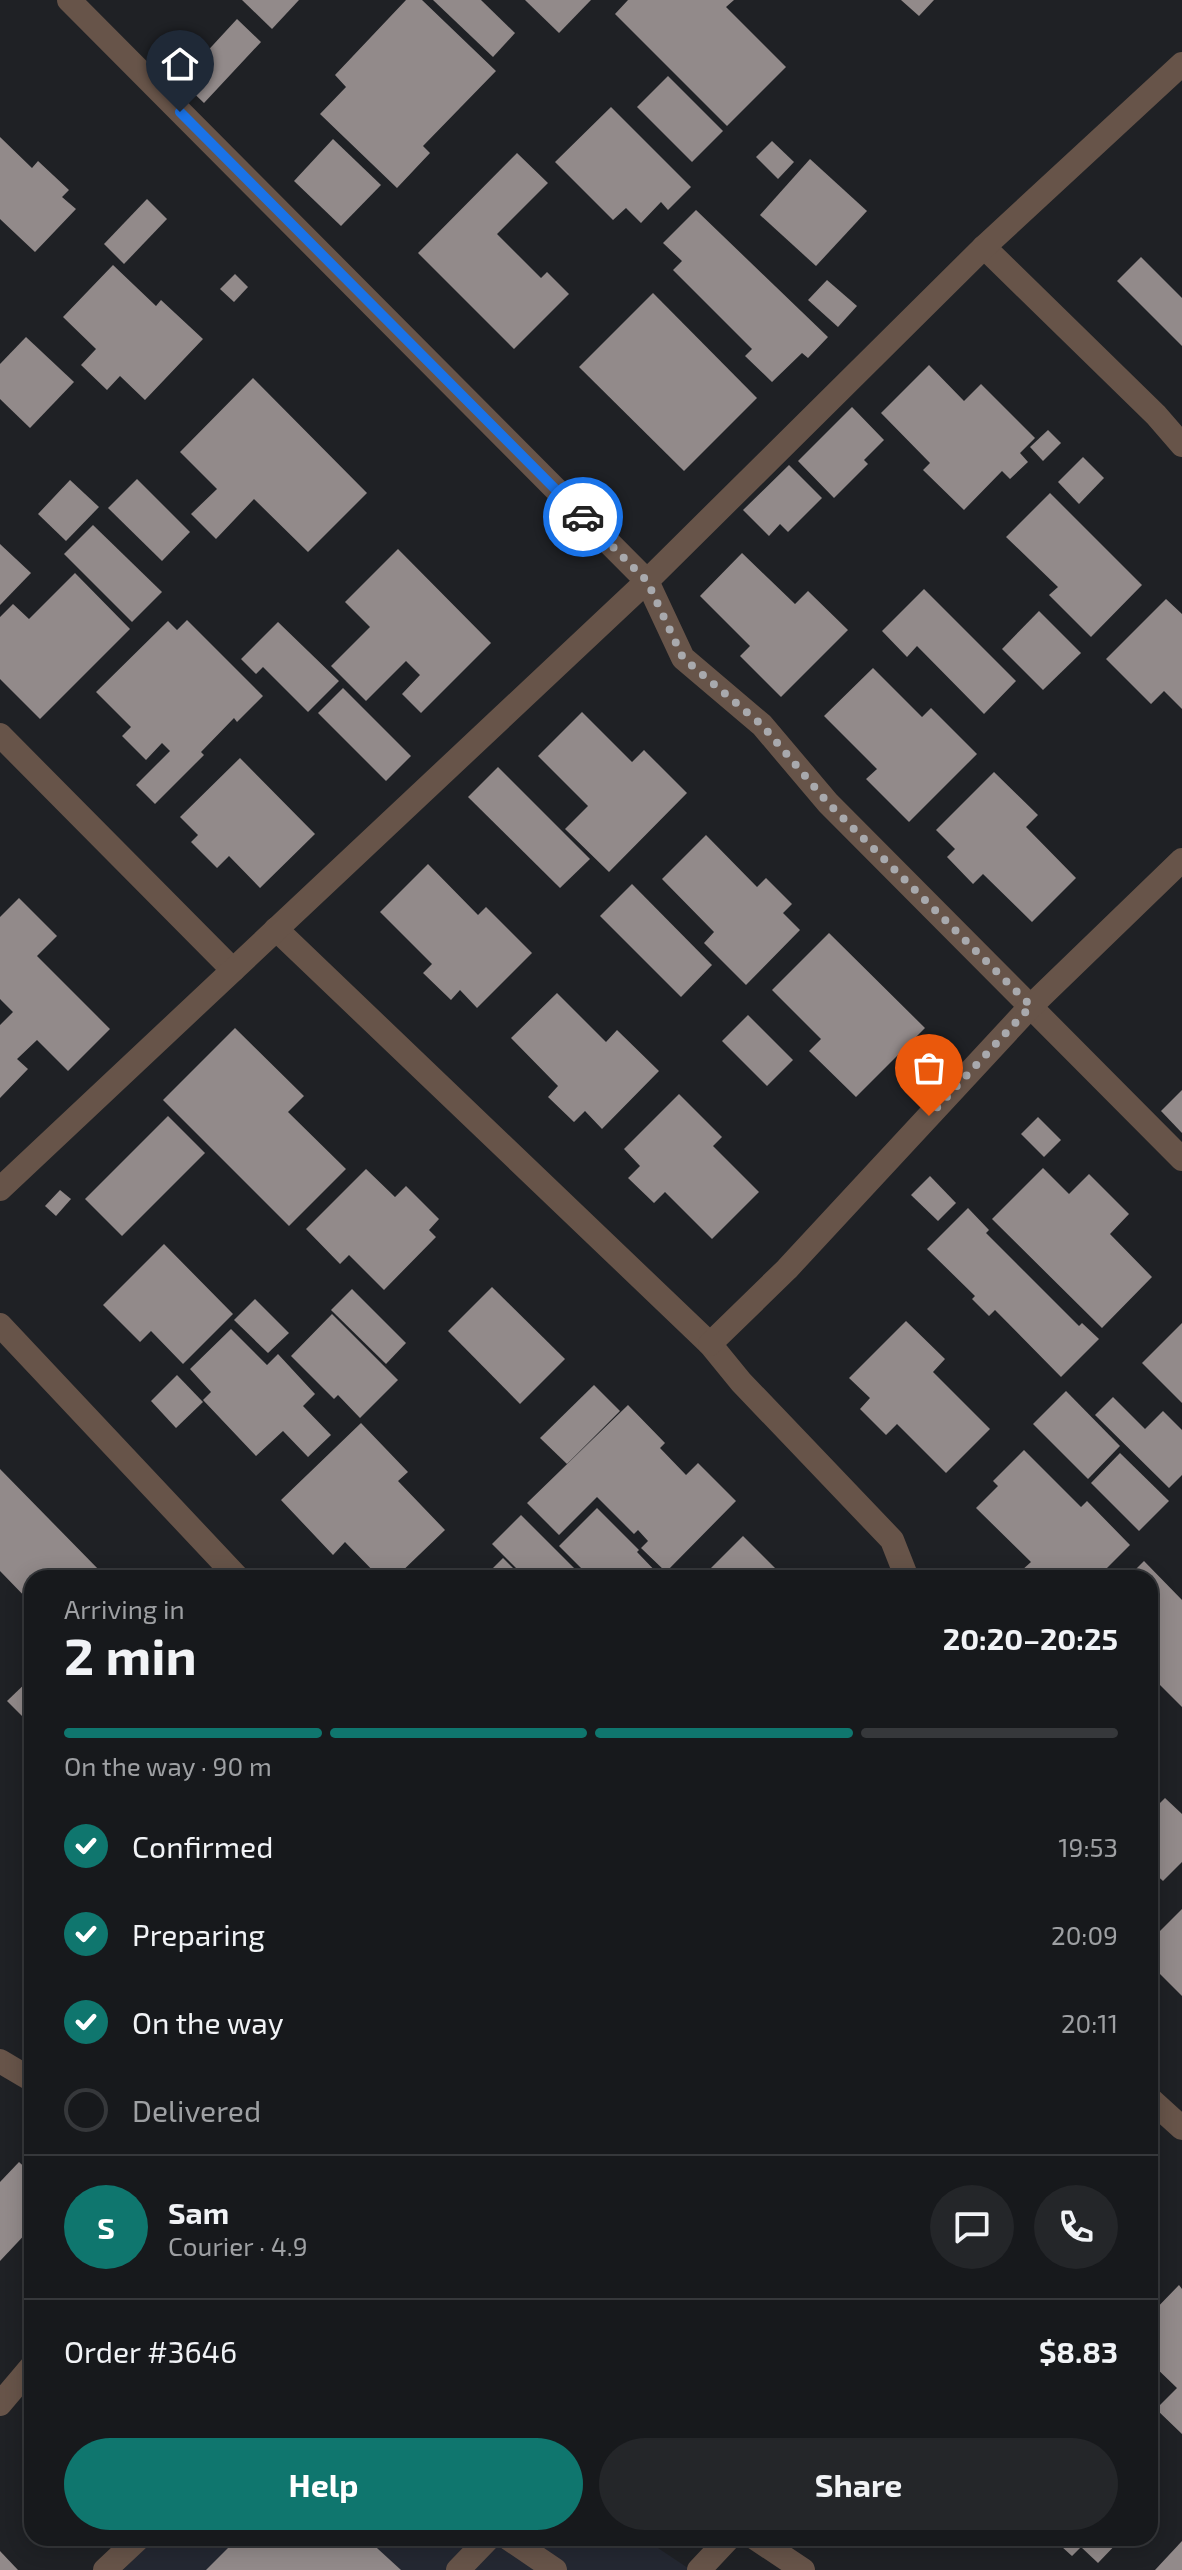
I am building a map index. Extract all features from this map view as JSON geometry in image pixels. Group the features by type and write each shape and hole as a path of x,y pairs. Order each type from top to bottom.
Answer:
{"street":[{"path":"69,0 647,581 683,658 762,725 828,803 1182,1159"},
{"path":"0,1189 647,581 984,247 1182,64"},
{"path":"984,247 1156,415 1182,445"},
{"path":"0,735 233,970"},
{"path":"710,1344 787,1269 1031,1006 1182,860"},
{"path":"276,929 710,1344 741,1382 892,1540 904,1570"},
{"path":"0,1325 230,1570"},
{"path":"0,2061 24,2075"},
{"path":"1158,2106 1182,2128"},
{"path":"0,2404 24,2376"},
{"path":"105,2570 130,2546"},
{"path":"458,2570 481,2546"},
{"path":"520,2546 555,2570"},
{"path":"699,2570 722,2546"},
{"path":"767,2546 803,2570"}],"shaded area":[{"path":"147,2546 655,2546 691,2570 123,2570"}],"building":[{"path":"242,0 299,0 272,29"},
{"path":"406,0 422,0 496,71 423,146 430,153 397,188 320,114 346,87 335,75"},
{"path":"433,0 481,0 515,33 493,57"},
{"path":"525,0 591,0 559,33"},
{"path":"628,0 734,0 726,7 786,67 727,126 615,14"},
{"path":"901,0 934,0 919,16"},
{"path":"237,19 261,42 204,103 158,59 178,37 201,58"},
{"path":"668,76 723,131 692,162 637,107"},
{"path":"611,107 691,187 668,210 661,202 641,223 626,208 613,220 555,162"},
{"path":"0,137 32,168 38,161 69,190 62,197 76,209 35,252 0,219"},
{"path":"333,139 381,185 341,226 294,181"},
{"path":"772,141 794,162 778,179 756,157"},
{"path":"517,153 548,183 497,234 541,278 547,272 569,294 514,349 418,253"},
{"path":"810,159 867,211 816,266 760,215"},
{"path":"147,199 167,219 124,264 104,244"},
{"path":"696,210 828,337 808,358 802,353 772,382 745,356 752,349 673,270 682,261 663,243"},
{"path":"1141,257 1182,298 1182,346 1117,281"},
{"path":"113,265 156,306 161,300 203,339 145,400 120,376 107,390 81,365 96,349 63,317"},
{"path":"235,274 248,287 234,302 220,289"},
{"path":"827,280 857,306 838,327 808,300"},
{"path":"653,293 757,398 684,471 579,367"},
{"path":"26,337 74,382 30,428 0,399 0,364"},
{"path":"929,365 964,401 981,384 1035,438 1020,453 1028,462 1010,479 1002,471 964,510 923,470 930,463 881,413"},
{"path":"253,378 367,493 308,552 254,499 216,539 191,514 217,489 180,452"},
{"path":"852,407 884,440 864,460 868,464 834,498 798,461"},
{"path":"1048,430 1061,443 1043,461 1030,447"},
{"path":"1083,457 1104,478 1079,504 1058,482"},
{"path":"789,465 822,498 788,532 780,524 769,536 743,510"},
{"path":"137,479 190,532 162,561 108,508"},
{"path":"70,480 99,507 66,541 38,514"},
{"path":"1050,493 1142,585 1091,637 1049,595 1058,587 1006,537"},
{"path":"93,525 162,592 132,622 64,554"},
{"path":"0,544 31,573 0,605"},
{"path":"398,549 491,643 421,713 402,694 420,675 406,661 366,701 331,666 370,627 345,602"},
{"path":"742,553 795,604 808,591 848,630 781,697 740,656 750,646 700,596"},
{"path":"75,573 130,629 40,719 0,679 0,617 13,604 29,619"},
{"path":"924,589 1016,681 984,714 917,646 907,657 882,631"},
{"path":"1166,599 1182,614 1182,709 1164,691 1151,704 1106,659"},
{"path":"1039,611 1081,653 1043,690 1002,649"},
{"path":"187,620 263,696 237,722 234,718 201,752 204,755 155,804 136,785 170,751 162,743 146,760 122,736 131,727 96,692 168,621 177,630"},
{"path":"278,622 339,681 308,712 263,667 256,674 241,659"},
{"path":"873,668 922,717 931,708 977,754 909,822 866,779 877,769 824,716"},
{"path":"343,688 411,756 386,781 318,713"},
{"path":"582,712 632,762 644,750 687,793 609,872 565,829 588,806 538,756"},
{"path":"240,758 315,834 260,888 229,856 217,868 191,842 198,835 180,817"},
{"path":"498,767 590,859 560,888 468,797"},
{"path":"994,772 1038,815 1026,827 1076,878 1032,922 983,874 973,884 947,857 955,849 936,830"},
{"path":"706,835 757,887 766,878 792,904 783,913 800,930 746,985 704,943 714,932 662,879"},
{"path":"428,864 478,915 486,907 532,953 477,1008 460,990 451,1000 423,973 432,964 380,912"},
{"path":"632,884 712,965 681,997 600,916"},
{"path":"19,898 57,936 37,956 110,1029 68,1071 37,1040 17,1059 28,1069 0,1098 0,1025 13,1012 0,999 0,917"},
{"path":"829,933 925,1028 856,1097 809,1051 821,1039 772,990"},
{"path":"557,993 606,1042 617,1030 659,1071 602,1129 585,1111 574,1122 548,1097 558,1086 511,1038"},
{"path":"748,1015 793,1060 767,1086 722,1041"},
{"path":"235,1028 304,1096 288,1112 346,1169 289,1226 163,1100"},
{"path":"1182,1090 1182,1133 1161,1111"},
{"path":"679,1094 722,1137 713,1146 759,1192 712,1239 665,1192 654,1203 628,1178 640,1166 624,1149"},
{"path":"168,1116 205,1153 122,1236 85,1199"},
{"path":"1038,1117 1061,1140 1044,1157 1021,1134"},
{"path":"1043,1168 1069,1194 1089,1174 1129,1214 1110,1234 1152,1277 1102,1328 992,1219"},
{"path":"366,1169 395,1197 406,1186 439,1219 429,1230 436,1237 384,1290 349,1255 340,1264 306,1229"},
{"path":"930,1176 956,1203 938,1221 911,1195"},
{"path":"60,1190 71,1199 56,1216 45,1206"},
{"path":"968,1208 989,1230 986,1233 1079,1326 1082,1323 1099,1339 1061,1377 995,1310 989,1316 972,1299 975,1296 927,1249"},
{"path":"164,1244 233,1314 183,1364 151,1331 140,1342 103,1305"},
{"path":"492,1287 565,1359 520,1404 448,1331"},
{"path":"352,1289 406,1343 386,1364 331,1310"},
{"path":"255,1299 289,1333 268,1353 234,1320"},
{"path":"332,1314 398,1380 360,1418 338,1395 334,1399 291,1356"},
{"path":"906,1321 945,1359 933,1372 990,1429 946,1473 897,1424 886,1435 860,1409 870,1398 849,1378"},
{"path":"1182,1323 1182,1403 1142,1363"},
{"path":"231,1329 267,1365 278,1354 315,1394 303,1406 331,1435 308,1457 283,1431 256,1456 203,1400 211,1392 190,1369"},
{"path":"177,1375 203,1402 176,1428 151,1401"},
{"path":"594,1385 620,1411 567,1464 540,1438"},
{"path":"1066,1391 1120,1446 1088,1479 1033,1424"},
{"path":"1113,1397 1145,1429 1163,1411 1182,1430 1182,1475 1169,1488 1095,1415"},
{"path":"628,1405 665,1443 660,1448 686,1475 698,1463 736,1501 668,1570 664,1570 641,1548 648,1541 638,1530 634,1534 597,1497 559,1535 527,1503"},
{"path":"361,1423 408,1472 398,1481 445,1530 403,1570 372,1570 345,1542 333,1555 281,1500"},
{"path":"1024,1450 1081,1507 1087,1501 1130,1545 1105,1570 1022,1570 1031,1562 976,1508 998,1486 993,1481"},
{"path":"1120,1453 1169,1501 1139,1531 1091,1483"},
{"path":"0,1469 99,1570 24,1570 24,1596 0,1571"},
{"path":"597,1508 654,1570 583,1570 559,1546"},
{"path":"521,1515 576,1570 518,1570 492,1544"},
{"path":"743,1536 777,1570 709,1570"},
{"path":"503,1558 515,1570 491,1570"},
{"path":"1144,1561 1153,1570 1135,1570"},
{"path":"1158,1575 1182,1600 1182,1707 1158,1683"},
{"path":"24,1685 24,1718 7,1701"},
{"path":"1165,1798 1182,1814 1182,1862 1163,1881 1158,1876 1158,1805"},
{"path":"1182,1909 1182,1996 1158,1972 1158,1933"},
{"path":"19,2162 24,2167 24,2236 0,2261 0,2182"},
{"path":"1179,2285 1182,2289 1182,2434 1158,2411 1158,2407 1177,2388 1158,2370 1158,2307"},
{"path":"1182,2541 1182,2570 1155,2570"},
{"path":"230,2546 375,2546 401,2570 206,2570"},
{"path":"1061,2546 1114,2546 1098,2563 1081,2547 1072,2556"},
{"path":"0,2551 18,2570 0,2570"}],"way so far":[{"path":"583,517 647,581 683,658 762,725 828,803 1031,1006 929,1116"}],"route":[{"path":"180,112 583,517"}]}
